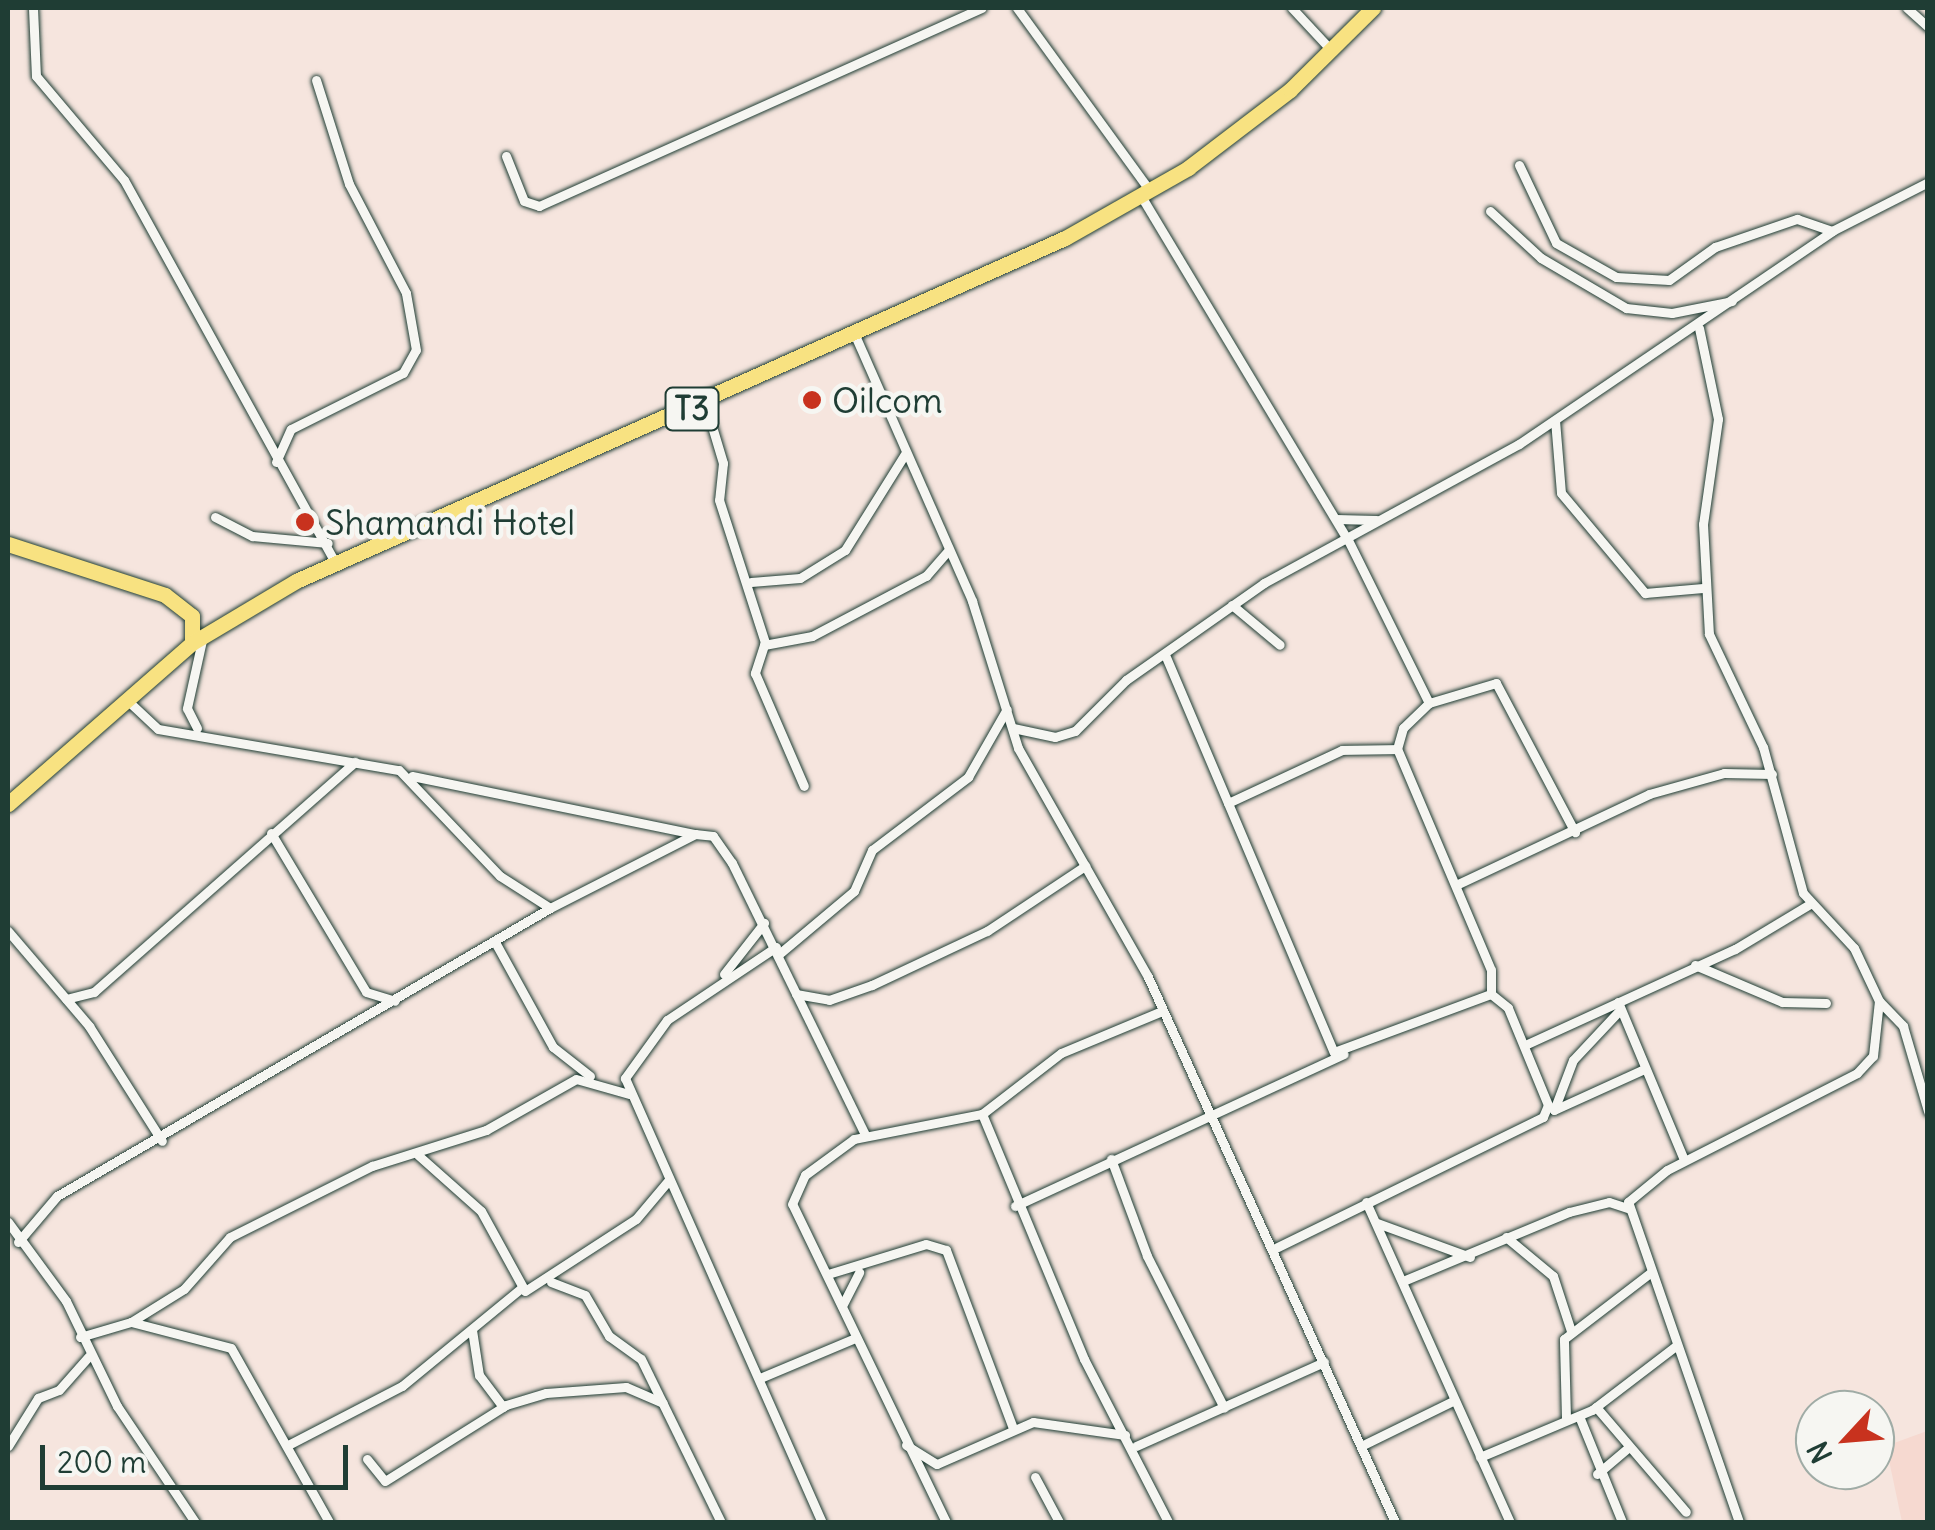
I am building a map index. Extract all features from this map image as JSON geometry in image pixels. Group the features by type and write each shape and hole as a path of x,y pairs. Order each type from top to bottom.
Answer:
{"main road":[{"name":"T3","path":"8,804 124,697 197,640 335,563 705,403 1146,194 1332,52 1373,8"},
{"path":"8,544 165,595 192,616 197,640"}],"street":[{"path":"33,8 36,76 124,180 276,462 328,543 335,563"},
{"path":"506,156 524,201 539,206 982,8"},
{"path":"1017,8 1146,194 1348,540 1430,704"},
{"path":"1292,8 1332,52"},
{"path":"1907,8 1928,27"},
{"path":"276,462 290,429 403,373 416,350 406,292 349,184 316,80"},
{"path":"1519,165 1556,244 1616,277 1669,280 1716,246 1796,219 1832,230"},
{"path":"1013,728 1065,736 1232,605 1555,420 1699,328 1832,230 1928,182"},
{"path":"1490,211 1540,258 1626,308 1672,314 1734,300"},
{"path":"1699,328 1714,362 1718,419 1703,588 1713,644 1772,774 1810,904 1854,948 1878,1001 1906,1033 1928,1110"},
{"path":"854,333 948,551 1013,728 1162,1011 1395,1522"},
{"path":"705,403 723,463 719,500 751,582 764,645 755,674 796,752 804,786"},
{"path":"1555,420 1562,493 1615,559 1649,596 1703,588"},
{"path":"751,582 800,578 845,550 904,454"},
{"path":"215,518 252,536 328,543"},
{"path":"1336,519 1378,520"},
{"path":"764,645 812,636 926,576 948,551"},
{"path":"1232,605 1280,644"},
{"path":"197,640 188,708 199,730"},
{"path":"1166,657 1331,1048 1346,1053"},
{"path":"1550,1112 1525,1046 1491,994 1490,970 1396,749 1403,728 1430,704 1496,683 1575,832"},
{"path":"124,697 150,726 199,730 355,762 695,834 720,843 778,951 864,1134"},
{"path":"822,1522 629,1094 631,1059 724,977 778,951 854,891 872,850 968,777 1007,709"},
{"path":"1228,803 1342,750 1396,749"},
{"path":"66,998 94,992 355,762"},
{"path":"1456,884 1664,790 1724,773 1772,774"},
{"path":"410,776 500,876 550,908"},
{"path":"271,833 366,992 398,1002"},
{"path":"18,1242 48,1202 162,1141 550,908 695,834"},
{"path":"796,994 829,1000 872,985 986,931 1086,866"},
{"path":"1525,1046 1619,1006 1810,904"},
{"path":"724,977 730,957 764,923"},
{"path":"8,931 66,998 162,1141"},
{"path":"495,942 553,1048 590,1076 629,1094"},
{"path":"1692,964 1782,1002 1826,1003"},
{"path":"1015,1206 1208,1114 1491,994"},
{"path":"1739,1522 1628,1208 1634,1190 1684,1160 1857,1073 1873,1056 1878,1001"},
{"path":"1619,1006 1642,1070 1684,1160"},
{"path":"1550,1112 1572,1060 1619,1006"},
{"path":"946,1522 854,1339 828,1274 796,1220 795,1190 864,1134 982,1114 1061,1053 1162,1011"},
{"path":"1272,1250 1642,1070"},
{"path":"80,1337 131,1322 184,1290 230,1237 372,1166 418,1154 590,1076"},
{"path":"982,1114 1015,1206 1104,1400 1133,1442 1168,1522"},
{"path":"418,1154 481,1211 520,1289"},
{"path":"1111,1159 1146,1256 1224,1408"},
{"path":"290,1444 402,1386 520,1289 551,1282 636,1220 668,1180"},
{"path":"1366,1202 1510,1522"},
{"path":"1403,1281 1472,1258 1506,1237 1599,1202 1628,1208"},
{"path":"8,1222 18,1242 56,1286 88,1356 195,1522"},
{"path":"1376,1223 1472,1258"},
{"path":"1506,1237 1553,1276 1572,1331"},
{"path":"828,1274 861,1270 918,1246 946,1250 1013,1428"},
{"path":"842,1309 861,1270"},
{"path":"1566,1418 1560,1359 1572,1331 1650,1273"},
{"path":"551,1282 585,1296 609,1336 641,1360 722,1522"},
{"path":"131,1322 231,1348 290,1444 328,1522"},
{"path":"472,1330 479,1376 503,1406"},
{"path":"760,1378 854,1339"},
{"path":"1480,1457 1596,1407 1677,1345"},
{"path":"8,1446 38,1398 60,1390 88,1356"},
{"path":"906,1445 937,1464 1013,1428 1084,1423 1133,1442 1224,1408 1324,1362"},
{"path":"366,1459 380,1480 401,1476 503,1406 614,1387 662,1403"},
{"path":"1363,1445 1453,1401"},
{"path":"1596,1407 1686,1512"},
{"path":"1579,1416 1597,1474 1622,1522"},
{"path":"1597,1474 1629,1446"},
{"path":"1035,1478 1060,1522"}],"shaded area":[{"path":"1927,1431 1927,1522 1902,1522 1895,1489 1895,1443"}],"place":[{"name":"Oilcom","path":"812,400"},
{"name":"Shamandi Hotel","path":"305,522"}]}
